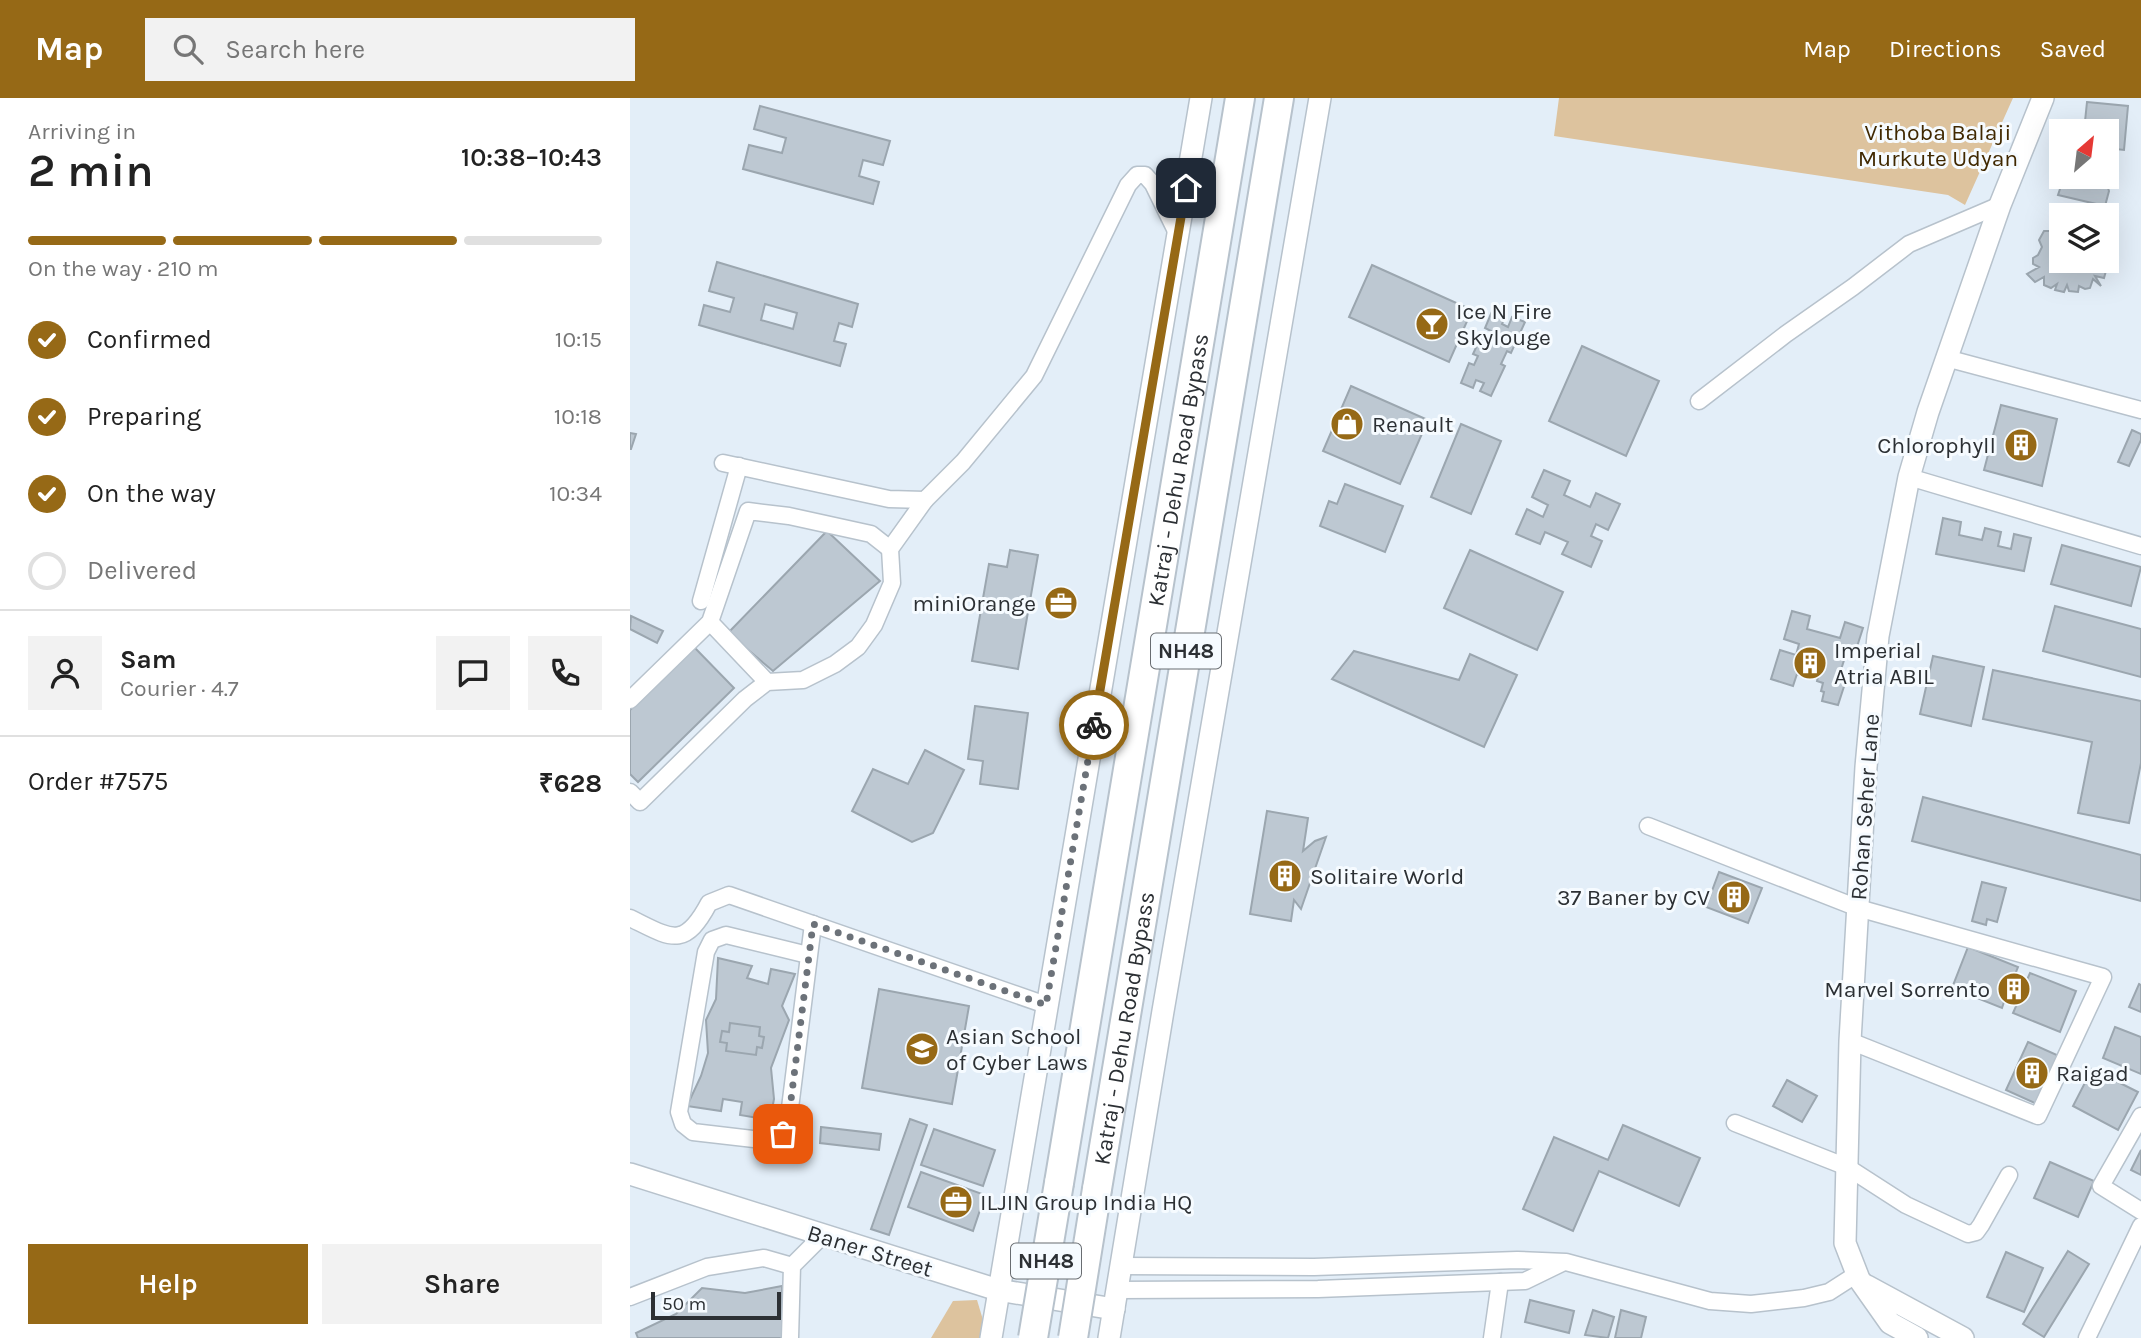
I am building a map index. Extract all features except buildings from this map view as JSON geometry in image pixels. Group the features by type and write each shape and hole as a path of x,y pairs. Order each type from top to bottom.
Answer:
{"highway":[{"name":"Katraj - Dehu Road Bypass","path":"1033,1338 1240,98"},
{"name":"Katraj - Dehu Road Bypass","path":"1073,1338 1278,106"}],"street":[{"path":"990,1338 1201,98"},
{"path":"1109,1338 1320,98"},
{"name":"Rohan Seher Lane","path":"1917,1338 1890,1323 1861,1279 1845,1243 1850,1041 1866,767 1879,625 1909,477 1946,358 2000,205 2043,98"},
{"path":"630,792 640,802 745,699 767,682 803,680 835,664 858,647 874,625 892,583 890,549 925,500 964,462 1034,376 1128,185 1137,176 1145,175 1153,184 1178,235"},
{"path":"1699,401 1909,244 2000,205"},
{"path":"1946,358 2141,410"},
{"path":"701,601 731,465 889,499 925,500"},
{"path":"1909,477 2141,546"},
{"path":"630,701 710,622 748,511 789,516 871,534 890,549"},
{"path":"710,622 767,682"},
{"path":"1648,826 1858,908 2103,977 2038,1116 1850,1041"},
{"path":"630,918 666,935 682,936 698,923 709,903 729,895 1046,1005"},
{"path":"808,956 726,935 712,940 706,953 679,1112 683,1125 692,1132 770,1141 783,1134 788,1124 813,924"},
{"path":"2141,1116 2101,1186 2141,1212"},
{"path":"1735,1123 1847,1167 1906,1205 1968,1234 1976,1232 1981,1225 2009,1175"},
{"name":"Baner Street","path":"630,1174 998,1290 1116,1299"},
{"path":"2087,1338 2141,1226"},
{"path":"790,1338 792,1266 822,1236"},
{"path":"630,1297 707,1267 764,1258 792,1266"},
{"path":"1121,1266 1314,1267 1517,1259 1566,1262 1710,1301 1751,1304 1804,1298 1829,1292 1861,1279 1963,1338"},
{"path":"1116,1299 1525,1281 1566,1262"},
{"path":"1492,1338 1500,1282"}],"green space":[{"name":"Vithoba Balaji Murkute Udyan","path":"1559,98 2013,98 1965,205 1948,195 1554,136"},
{"path":"977,1300 983,1320 980,1338 931,1338 953,1301"}],"way so far":[{"path":"783,1134 788,1124 813,924 1046,1005 1094,725"}],"place":[{"name":"Ice N Fire Skylouge","path":"1432,324"},
{"name":"Renault","path":"1347,424"},
{"name":"Chlorophyll","path":"2021,445"},
{"name":"miniOrange","path":"1061,603"},
{"name":"Imperial Atria ABIL","path":"1810,663"},
{"name":"Solitaire World","path":"1285,876"},
{"name":"37 Baner by CV","path":"1734,897"},
{"name":"Marvel Sorrento","path":"2014,989"},
{"name":"Asian School of Cyber Laws","path":"922,1049"},
{"name":"Raigad","path":"2032,1073"},
{"name":"ILJIN Group India HQ","path":"956,1202"}],"route":[{"path":"1094,725 1186,188"}]}
